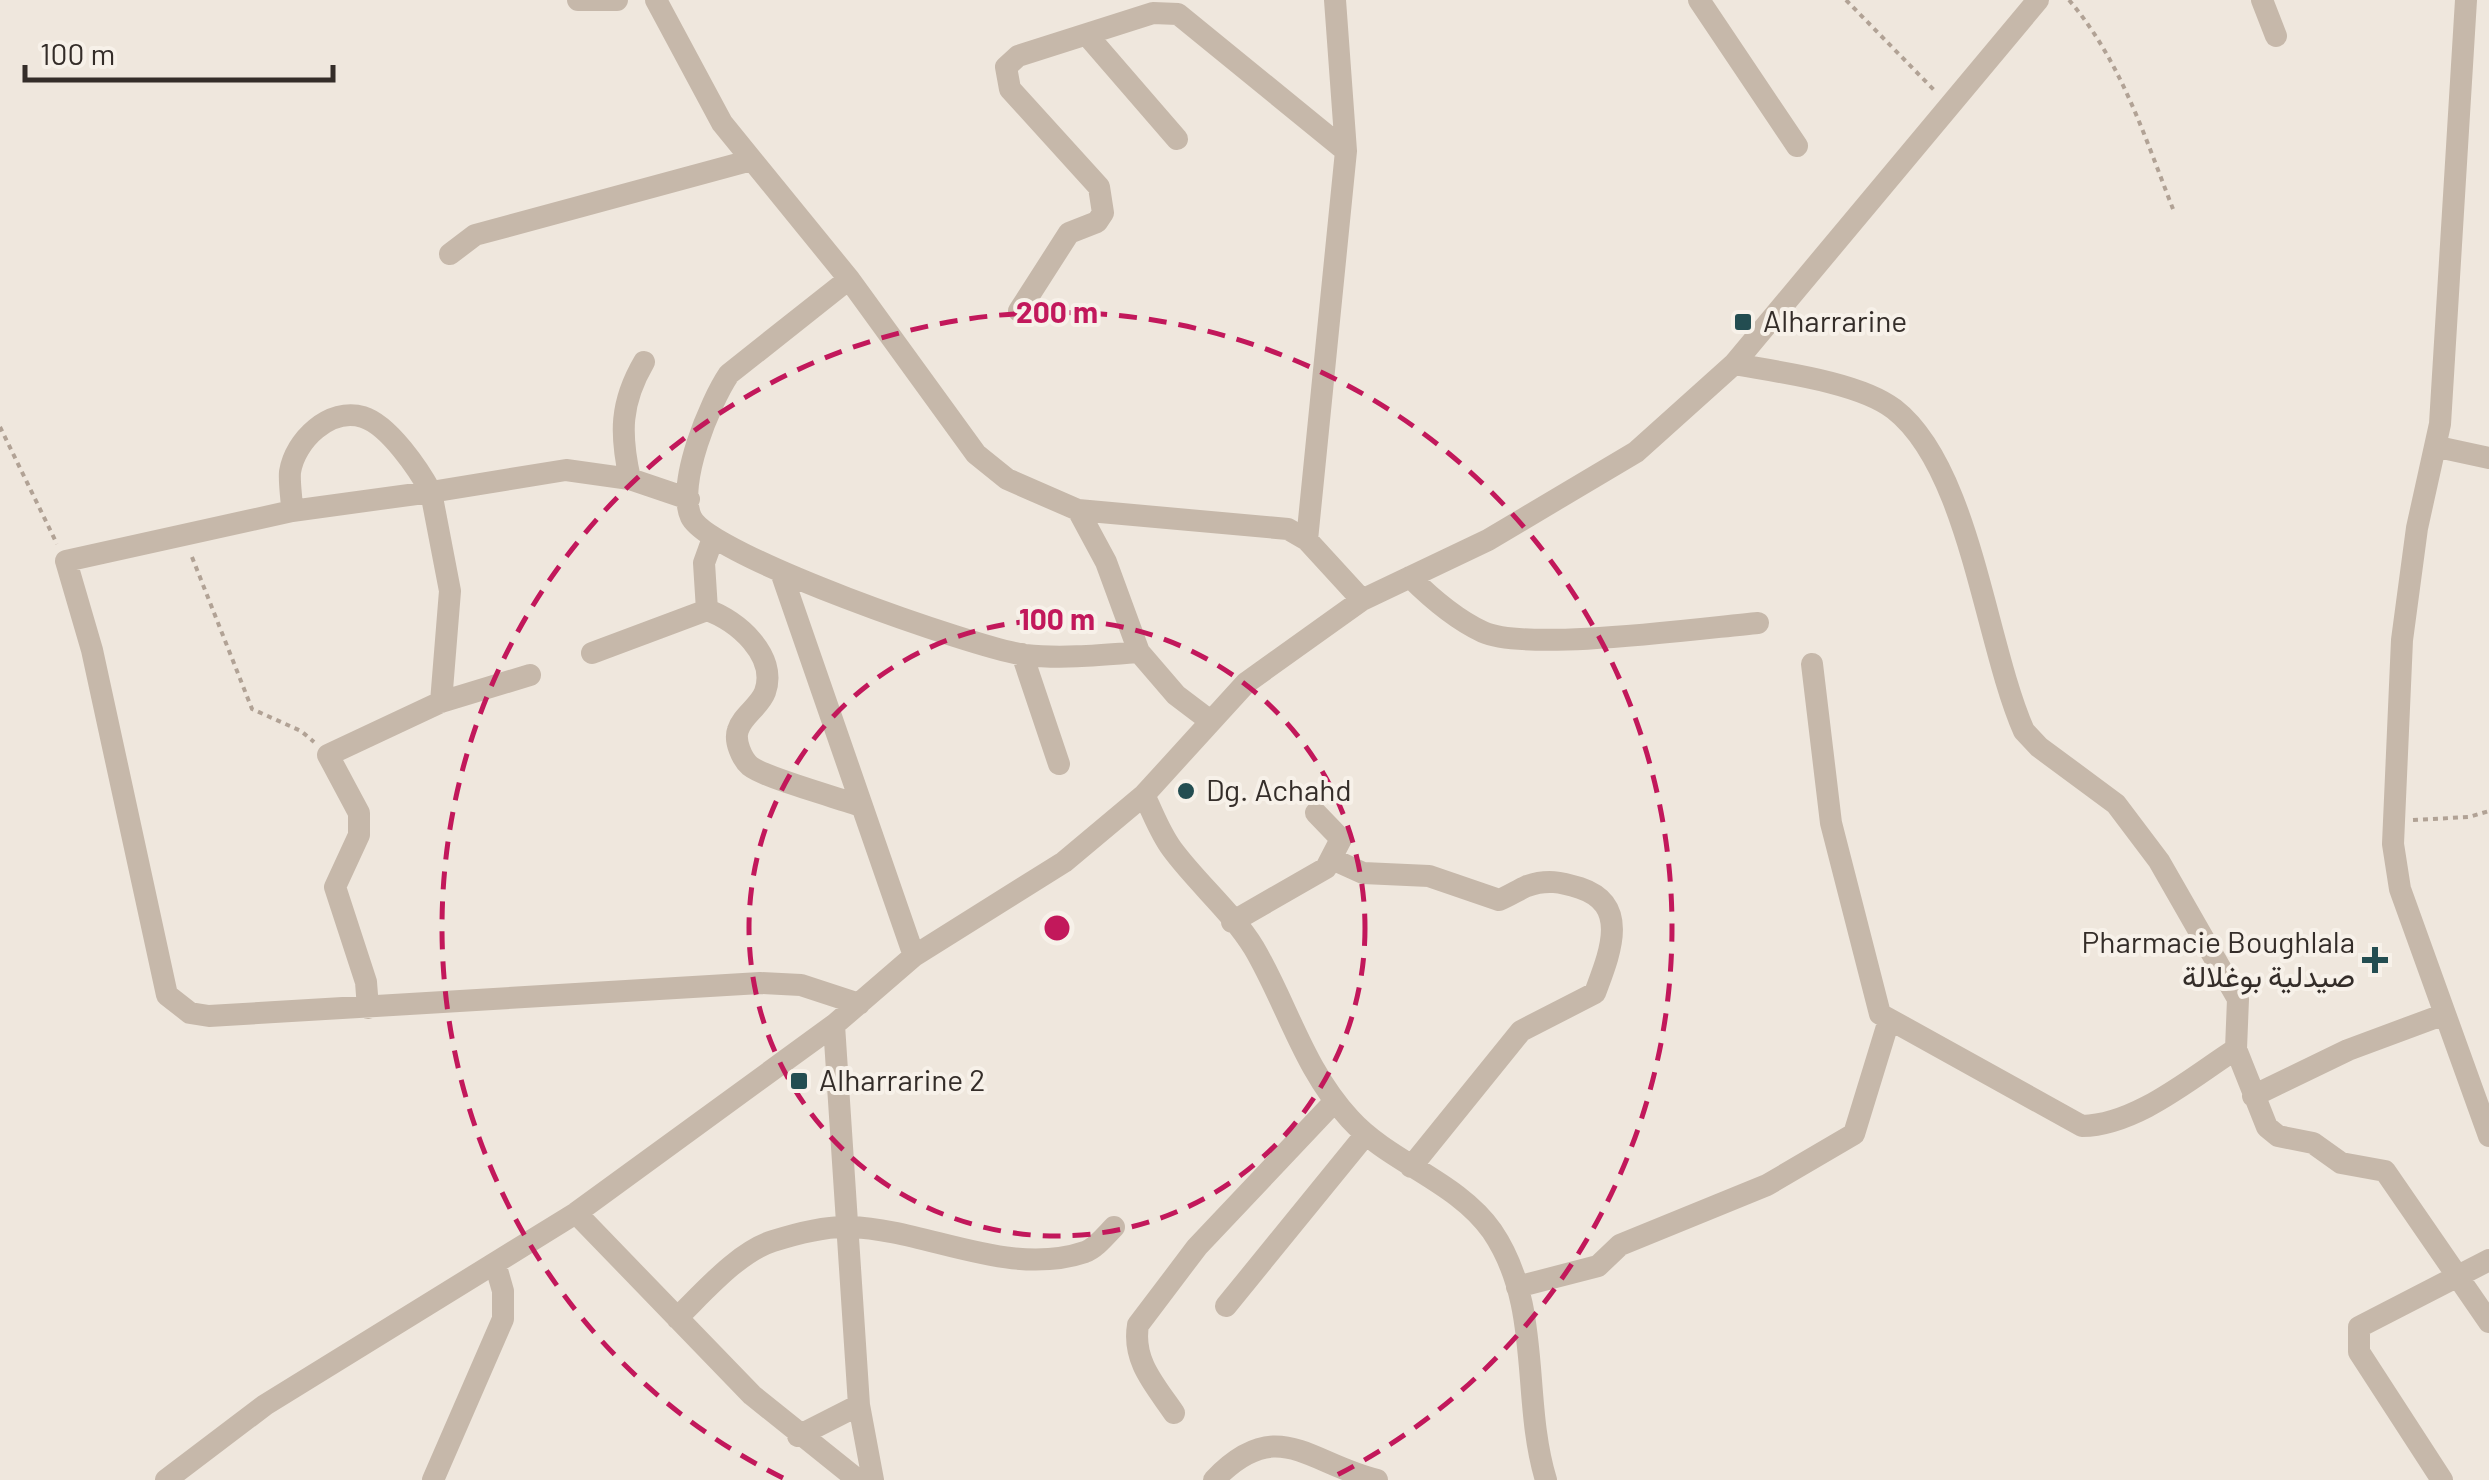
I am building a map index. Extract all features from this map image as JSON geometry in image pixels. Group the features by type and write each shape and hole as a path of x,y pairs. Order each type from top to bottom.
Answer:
{"street":[{"path":"578,0 617,0"},
{"path":"656,0 722,123 850,279 976,454 1007,479 1078,510 1266,524 1307,540 1362,600"},
{"path":"1307,540 1346,151 1334,0"},
{"path":"1698,0 1797,146"},
{"path":"166,1480 265,1405 576,1213 834,1026 914,956 1064,862 1144,795 1246,683 1362,600 1488,540 1636,452 1734,364 2038,0"},
{"path":"2262,0 2276,36"},
{"path":"2466,0 2438,447 2417,528 2402,640 2393,820 2400,889 2487,1124"},
{"path":"1019,311 1068,233 1097,222 1104,199 1100,187 1010,89 1006,68 1018,56 1153,14 1178,14 1346,151"},
{"path":"1087,34 1177,140"},
{"path":"450,254 476,234 752,160"},
{"path":"850,279 729,374 705,420 689,499 692,519 712,538 782,575 1022,654 1139,652"},
{"path":"630,479 622,416 629,388 644,362"},
{"path":"1734,364 1863,393 1893,408 1922,437 1958,516 2024,730 2039,747 2116,804 2158,860 2238,1000 2236,1049 2266,1128 2278,1136 2313,1143 2341,1163 2384,1171 2458,1272 2489,1322"},
{"path":"292,511 290,471 300,445 322,424 340,416 365,418 387,435 431,492 450,591 441,702"},
{"path":"2438,447 2489,458"},
{"path":"689,499 630,479 548,470 431,492 292,511 66,560 92,650 167,996 190,1013 209,1016 760,983 801,986 859,1004"},
{"path":"1078,510 1106,562 1139,652 1176,695 1209,720"},
{"path":"707,610 704,563 712,538"},
{"path":"782,575 914,956"},
{"path":"1410,576 1436,603 1486,634 1541,640 1758,623"},
{"path":"592,654 707,610 734,624 752,641 765,664 764,693 738,730 738,748 751,767 861,806"},
{"path":"1022,654 1059,764"},
{"path":"1812,664 1831,823 1870,989 1880,1014 2082,1126 2098,1126 2137,1111 2236,1049"},
{"path":"368,1008 366,982 335,887 358,835 359,814 328,756 441,702 530,675"},
{"path":"1144,795 1169,845 1253,946 1308,1062 1336,1101 1366,1134 1472,1208 1492,1232 1516,1287 1529,1334 1532,1422 1546,1480"},
{"path":"1232,922 1326,868 1341,839 1316,813"},
{"path":"1332,859 1363,873 1429,876 1499,900 1527,886 1556,880 1588,891 1606,902 1613,914 1610,950 1595,993 1521,1030 1411,1167"},
{"path":"2253,1096 2348,1050 2445,1014"},
{"path":"1516,1287 1598,1266 1620,1245 1767,1185 1854,1134 1889,1020"},
{"path":"834,1026 859,1405 872,1480"},
{"path":"1174,1413 1140,1363 1135,1342 1138,1326 1197,1246 1336,1101"},
{"path":"1226,1306 1366,1134"},
{"path":"576,1213 798,1436 858,1480"},
{"path":"677,1318 719,1278 770,1242 846,1226 903,1234 969,1251 1050,1259 1089,1251 1114,1228"},
{"path":"2442,1480 2359,1352 2359,1328 2458,1272 2489,1260"},
{"path":"433,1480 503,1319 503,1291 495,1263"},
{"path":"798,1436 859,1405"},
{"path":"1214,1480 1248,1450 1270,1445 1304,1449 1377,1480"}],"path":[{"path":"1846,0 1949,105"},
{"path":"2069,0 2116,67 2173,209"},
{"path":"0,426 66,560"},
{"path":"183,535 252,709 301,730 328,756"},
{"path":"2393,820 2440,820 2489,811"}],"place":[{"name":"Alharrarine","path":"1743,322"},
{"name":"Dg. Achahd","path":"1186,791"},
{"name":"Pharmacie Boughlala صيدلية بوغلالة","path":"2375,960"},
{"name":"Alharrarine 2","path":"799,1081"}]}
